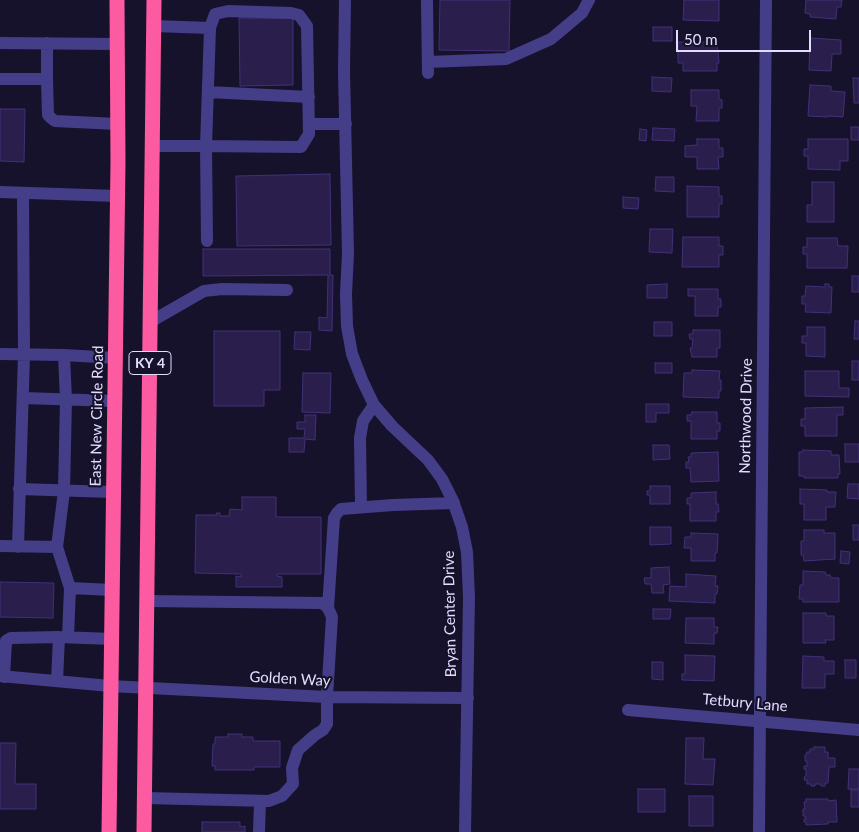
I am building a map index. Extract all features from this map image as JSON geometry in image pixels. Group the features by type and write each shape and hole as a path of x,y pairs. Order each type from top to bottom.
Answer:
{"highway":[{"name":"East New Circle Road","path":"109,832 118,124 117,0"},
{"name":"KY 4","path":"144,832 154,0"}],"street":[{"name":"Bryan Center Drive","path":"345,0 347,326 352,354 374,405 392,426 428,460 442,479 454,503 462,527 467,552 469,597 465,832"},
{"path":"427,0 428,68 506,59 551,39 582,13 589,0"},
{"name":"Northwood Drive","path":"759,832 766,0"},
{"path":"152,146 206,146 301,147 310,134 310,124 307,26 299,15 291,13 228,11 215,14 210,28 206,146 207,241"},
{"path":"154,26 210,28"},
{"path":"0,42 117,44"},
{"path":"47,43 48,114 51,118 55,121 118,124"},
{"path":"0,79 47,79"},
{"path":"208,92 309,97"},
{"path":"310,124 346,124"},
{"path":"0,192 117,196"},
{"path":"18,546 24,355 23,193"},
{"path":"150,322 204,290 287,290"},
{"path":"0,354 115,358"},
{"path":"56,681 70,588 57,547 64,491 66,400 64,355"},
{"path":"23,398 114,401"},
{"path":"361,507 360,438 363,421 374,405"},
{"path":"19,489 113,492"},
{"path":"328,608 334,518 341,509 454,503"},
{"path":"0,546 57,547"},
{"path":"70,588 112,590"},
{"path":"145,798 268,801 282,796 293,784 292,768 298,750 327,724 332,617 328,608 322,603 147,601"},
{"path":"2,677 6,641 11,638 112,638"},
{"name":"Golden Way","path":"2,677 110,686 327,697 468,698"},
{"name":"Tetbury Lane","path":"628,710 859,730"},
{"path":"259,832 260,800"}],"building":[{"path":"440,0 510,0 509,51 439,50"},
{"path":"684,0 719,0 719,21 683,20"},
{"path":"806,0 842,0 841,7 837,7 836,19 810,17 810,14 805,13"},
{"path":"239,18 293,18 293,85 240,86"},
{"path":"653,27 672,27 672,41 653,41"},
{"path":"810,38 841,40 841,54 832,54 831,71 809,70"},
{"path":"678,42 717,42 719,63 717,63 717,71 683,71 683,63 678,63"},
{"path":"652,77 672,78 671,92 652,91"},
{"path":"853,78 859,78 859,103 854,103"},
{"path":"810,85 831,86 831,91 845,92 843,117 808,116"},
{"path":"691,90 719,90 722,108 719,108 719,121 696,121 697,106 691,106"},
{"path":"0,109 25,109 24,162 0,161"},
{"path":"851,127 859,127 859,140 851,140"},
{"path":"653,128 675,129 674,141 652,140"},
{"path":"640,129 647,130 646,141 639,140"},
{"path":"697,139 719,139 719,148 723,148 723,157 718,157 719,169 697,169 697,157 685,157 685,146 697,145"},
{"path":"808,139 848,139 848,161 840,161 840,170 808,169 808,156 804,156 804,149 808,149"},
{"path":"330,174 331,245 237,246 236,176"},
{"path":"656,177 674,177 674,192 655,191"},
{"path":"812,182 834,182 834,222 807,222 807,205 812,205"},
{"path":"687,186 719,187 719,196 722,196 722,204 719,204 719,217 687,217"},
{"path":"623,197 639,198 638,209 623,208"},
{"path":"650,229 673,229 672,253 649,252"},
{"path":"683,237 719,237 719,246 723,246 723,255 719,255 719,267 682,267"},
{"path":"807,238 837,238 838,246 848,246 847,268 807,268 807,254 803,254 803,247 807,247"},
{"path":"203,249 330,249 330,275 333,275 332,331 319,330 319,317 327,318 328,275 203,276"},
{"path":"852,276 859,276 859,292 852,292"},
{"path":"667,284 667,298 647,298 647,285"},
{"path":"825,284 829,284 829,287 832,287 831,313 805,312 806,304 802,304 802,296 805,296 806,286 825,287"},
{"path":"688,289 718,289 718,299 721,299 721,307 718,307 718,316 695,316 695,296 688,296"},
{"path":"855,321 859,321 859,339 854,339"},
{"path":"654,322 672,322 672,336 654,336"},
{"path":"807,327 825,327 825,357 806,356 806,343 802,343 802,336 807,336"},
{"path":"693,330 720,330 720,348 717,348 717,357 692,357 690,348 692,348 693,339 690,339 689,334 693,334"},
{"path":"214,331 280,331 280,390 264,390 264,406 214,406"},
{"path":"295,332 311,332 310,350 294,349"},
{"path":"852,361 859,361 859,380 852,380"},
{"path":"655,363 672,363 672,373 655,373"},
{"path":"692,370 720,371 721,391 719,391 719,398 683,397 684,373 692,373"},
{"path":"805,371 839,371 839,388 849,388 849,397 805,396"},
{"path":"303,373 331,373 330,413 302,412"},
{"path":"646,404 669,404 669,413 656,413 656,422 646,422"},
{"path":"843,407 843,415 837,415 837,436 805,436 805,426 801,426 801,419 805,419 805,408"},
{"path":"692,412 717,412 717,423 720,423 720,431 717,431 717,439 691,439 691,421 687,421 687,415 691,415"},
{"path":"305,415 316,415 315,440 305,439 304,452 289,452 289,438 304,438 305,429 297,429 297,422 305,422"},
{"path":"845,444 859,444 859,462 845,462"},
{"path":"653,445 669,445 670,459 653,460"},
{"path":"803,450 831,451 831,455 839,455 840,474 838,474 838,478 804,478 804,476 799,476 799,452 803,452"},
{"path":"718,452 719,481 691,482 690,468 686,468 686,462 689,462 688,457 691,457 691,453"},
{"path":"848,484 859,484 859,499 847,498"},
{"path":"650,486 670,486 670,504 650,504 650,495 647,495 647,491 650,491"},
{"path":"800,489 836,492 835,507 826,507 826,520 804,520 804,504 800,504"},
{"path":"716,492 716,504 718,504 719,512 716,512 716,521 690,521 690,504 687,504 687,498 691,498 691,493"},
{"path":"242,497 276,497 276,517 321,517 321,574 277,574 277,576 282,577 282,587 236,587 236,576 241,577 241,574 195,573 196,515 217,515 216,513 220,513 220,516 229,516 230,509 242,510"},
{"path":"853,525 859,525 859,540 853,540"},
{"path":"650,527 671,527 671,544 650,545"},
{"path":"804,530 824,530 824,533 835,533 835,559 804,561 803,555 801,555 801,541 804,541"},
{"path":"691,533 718,534 715,561 691,561 691,548 684,548 685,537 691,537"},
{"path":"841,551 850,552 849,564 840,563"},
{"path":"669,567 670,584 663,585 664,593 652,593 651,584 645,584 644,578 651,578 651,568"},
{"path":"803,571 825,572 831,578 839,578 839,602 803,602 803,599 799,599 800,585 803,585"},
{"path":"686,574 716,576 715,586 718,586 717,594 715,594 715,603 669,601 670,586 686,587"},
{"path":"0,582 54,583 53,618 0,617"},
{"path":"653,609 671,609 670,619 653,619"},
{"path":"803,613 826,613 826,616 834,616 834,640 825,640 826,643 803,643"},
{"path":"686,618 714,618 714,627 718,627 717,633 714,633 714,644 685,643"},
{"path":"685,655 715,656 714,681 682,680 682,674 685,674"},
{"path":"803,656 824,657 824,661 834,661 834,674 825,674 825,688 802,688"},
{"path":"845,660 856,660 856,678 845,678"},
{"path":"652,662 663,662 663,680 652,679"},
{"path":"228,734 242,734 242,737 253,737 253,741 280,741 280,767 254,767 254,770 215,770 215,766 212,766 215,737 228,737"},
{"path":"686,738 704,738 703,759 715,759 713,785 685,784"},
{"path":"0,743 16,743 15,784 36,784 36,809 0,809"},
{"path":"814,747 825,747 825,752 828,752 828,758 835,758 835,767 829,767 828,783 825,783 825,786 815,784 815,786 811,786 811,784 807,784 807,780 804,780 806,769 804,769 804,766 807,766 805,755"},
{"path":"849,769 859,769 859,789 848,789"},
{"path":"638,789 665,789 665,812 638,812"},
{"path":"851,790 859,790 859,807 851,807"},
{"path":"689,796 713,796 713,826 689,826"},
{"path":"806,799 836,800 837,822 806,825 803,809 805,809 804,802 806,802"},
{"path":"202,822 240,822 240,827 245,826 245,832 202,832"}]}
